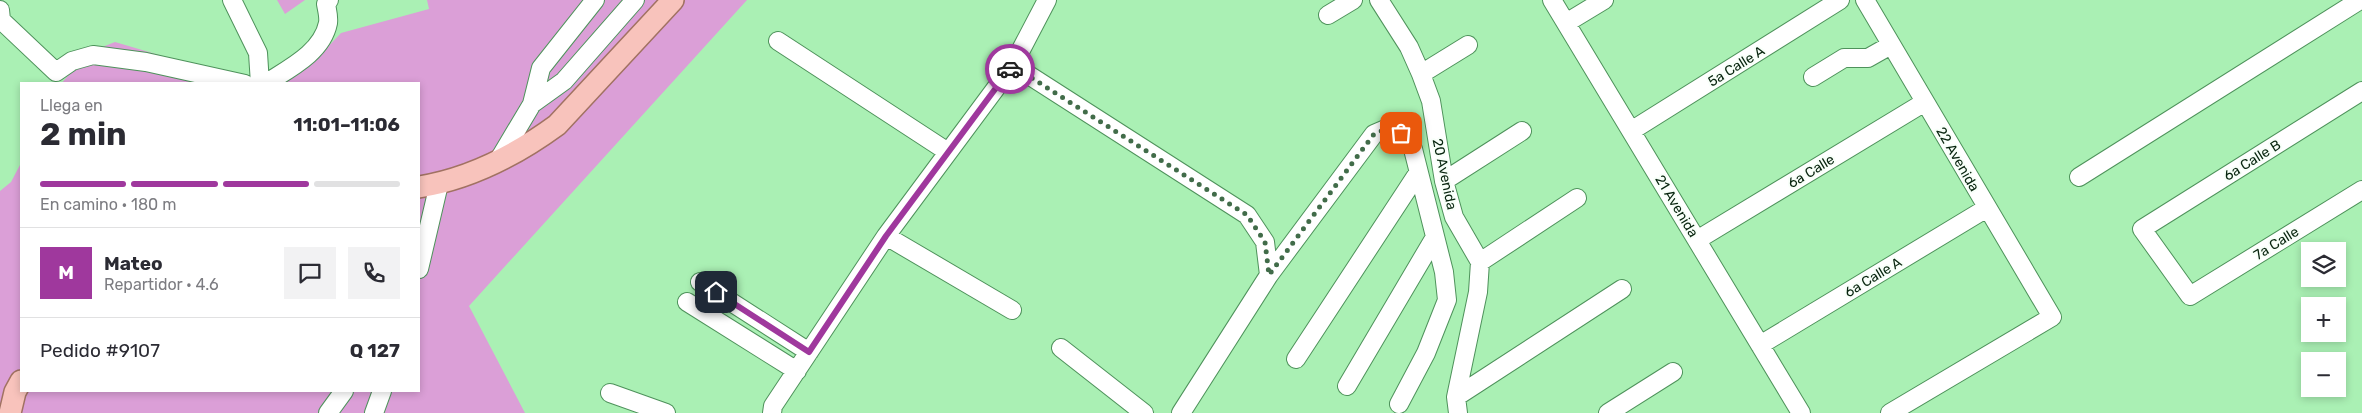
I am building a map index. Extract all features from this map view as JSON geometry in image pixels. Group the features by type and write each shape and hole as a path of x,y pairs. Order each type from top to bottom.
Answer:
{"main road":[{"path":"429,185 469,174 498,161 534,142 557,125 673,0"},
{"path":"10,413 15,392 20,383"}],"street":[{"path":"232,0 258,53 260,82"},
{"path":"268,82 304,58 320,42 328,22 326,4 329,0"},
{"path":"498,161 532,104 541,68 595,0"},
{"path":"532,104 564,81 635,0"},
{"path":"772,413 773,406 886,236 1013,66 1047,0"},
{"path":"1328,15 1353,0"},
{"name":"20 Avenida","path":"1379,0 1409,47 1421,74 1431,101 1444,181 1454,217 1480,262"},
{"name":"21 Avenida","path":"1552,0 1801,413"},
{"path":"1566,23 1604,0"},
{"name":"5a Calle A","path":"1631,131 1840,0"},
{"name":"22 Avenida","path":"1865,0 2052,317 1890,413"},
{"path":"2079,177 2360,0"},
{"path":"0,10 1,20 56,72 72,61 93,54 146,62 236,82"},
{"path":"778,41 948,152"},
{"path":"1421,74 1468,45"},
{"path":"1813,77 1844,58 1868,58 1891,45"},
{"path":"1013,66 1247,215 1265,242 1269,275"},
{"name":"6a Calle B","path":"2190,296 2142,229 2362,91"},
{"name":"6a Calle","path":"1697,240 1925,102"},
{"path":"1181,413 1269,275 1374,134 1388,128 1401,133 1413,149 1444,272 1447,300 1426,353 1399,404"},
{"path":"1444,181 1522,131"},
{"path":"1296,359 1418,173"},
{"path":"420,261 429,185"},
{"name":"7a Calle","path":"2190,296 2362,190"},
{"path":"1457,405 1478,292 1480,262 1576,198"},
{"name":"6a Calle A","path":"1760,345 1987,208"},
{"path":"886,236 1012,310"},
{"path":"1347,386 1435,237"},
{"path":"700,282 809,352"},
{"path":"1457,405 1622,289"},
{"path":"687,302 797,371"},
{"path":"1061,348 1144,413"},
{"path":"1608,413 1673,372"},
{"path":"328,413 343,392"},
{"path":"374,413 382,392"},
{"path":"610,393 666,413"}],"shaded area":[{"path":"277,0 305,0 285,14"},
{"path":"427,0 747,0 469,306 525,413 0,413 0,191 11,182 20,165 20,392 420,392 420,82 256,82 322,53 341,33 429,9"},
{"path":"115,42 251,82 63,82 87,53"}],"way so far":[{"path":"1010,69 1013,66 1247,215 1265,242 1269,275 1335,183 1374,134 1388,128 1401,133"}],"route":[{"path":"716,292 809,352 886,236 1010,69"}]}
